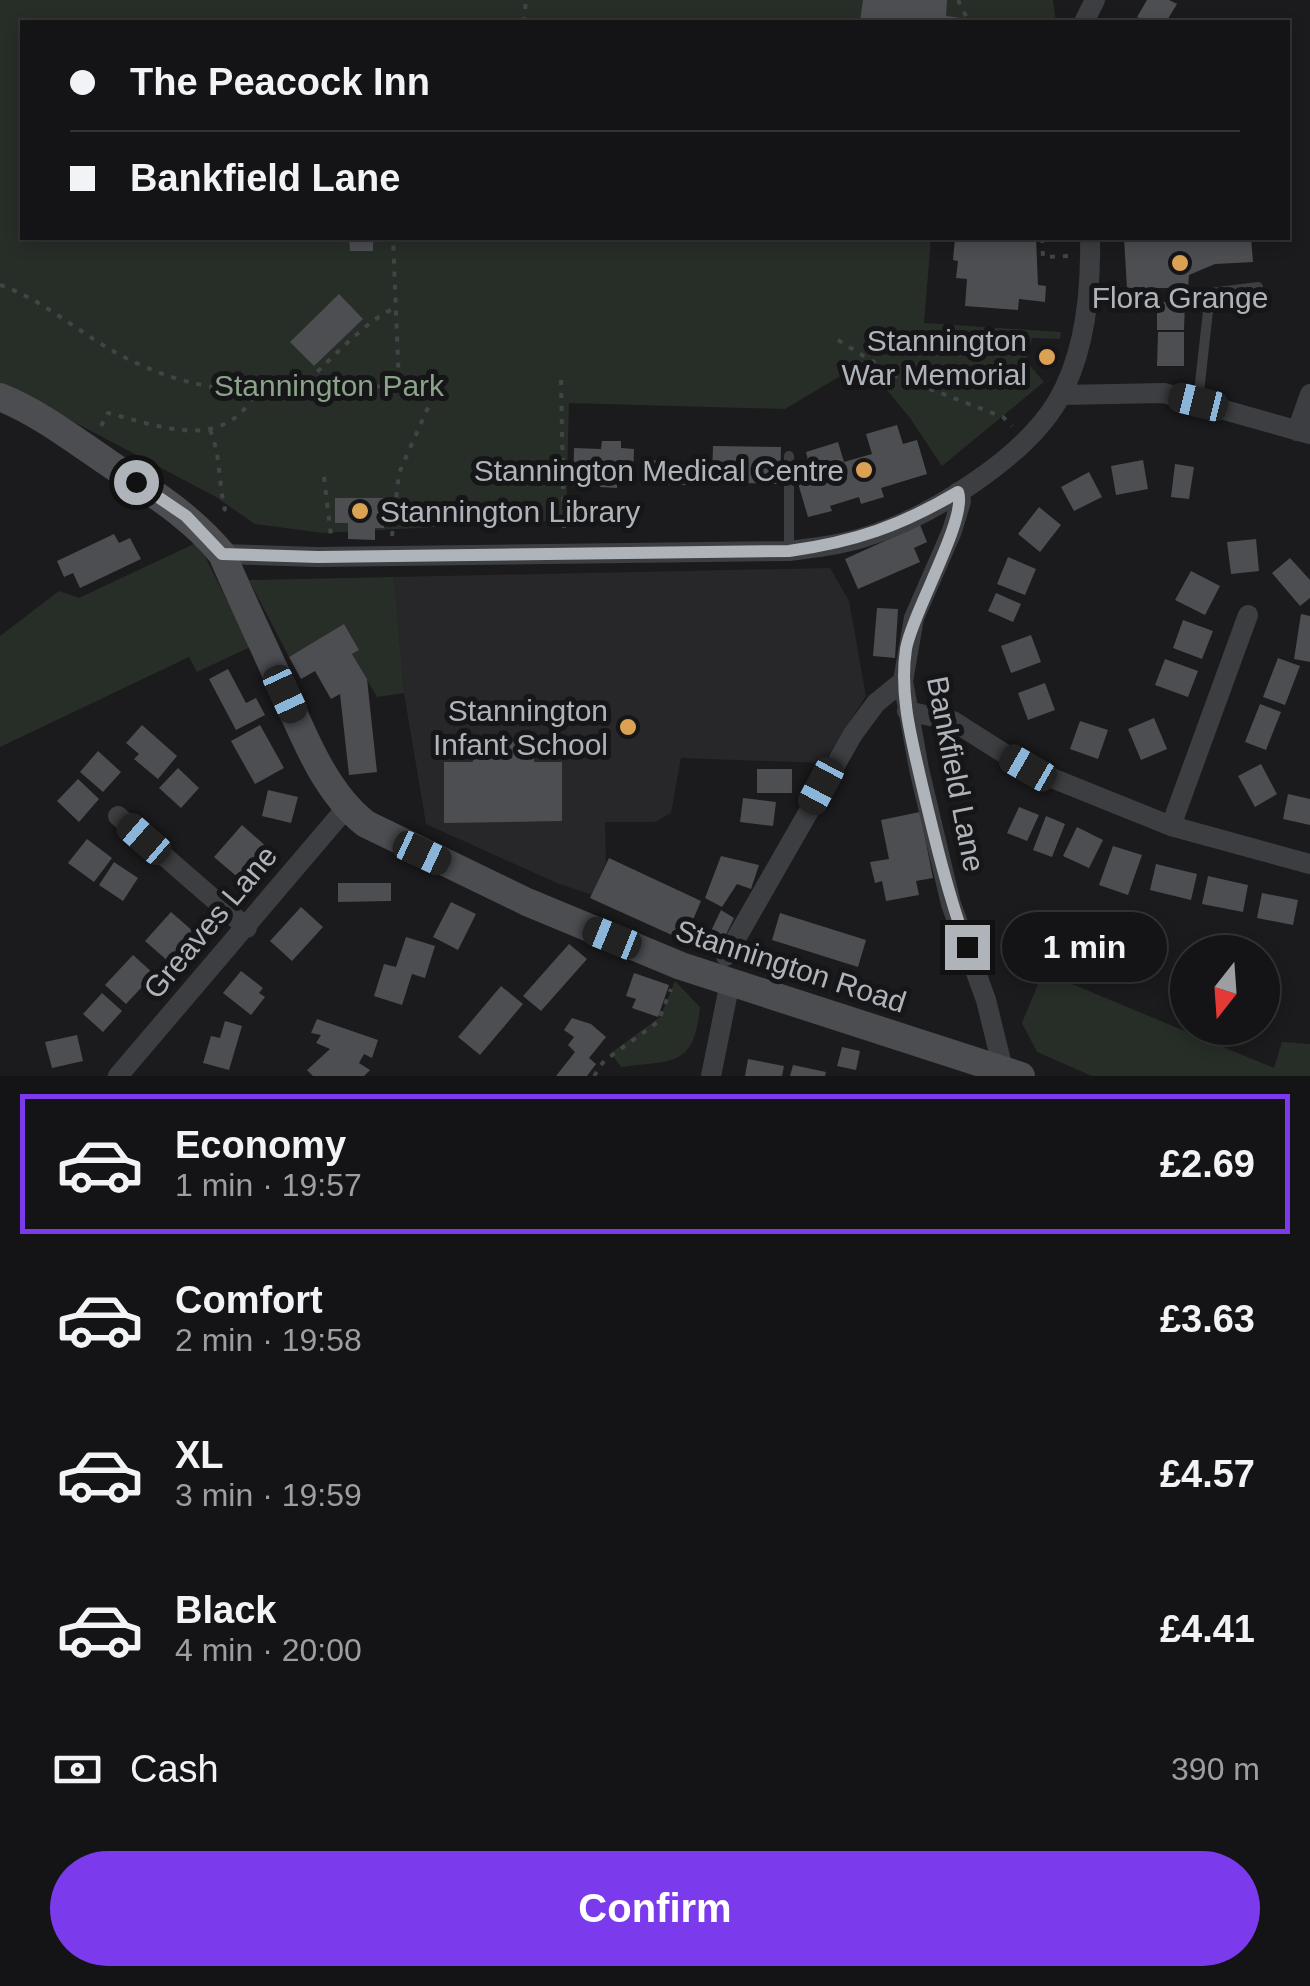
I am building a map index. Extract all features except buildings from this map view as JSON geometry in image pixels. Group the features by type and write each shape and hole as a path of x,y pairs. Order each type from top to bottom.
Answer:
{"main road":[{"name":"Stannington Road","path":"0,397 86,448 186,516 213,544 300,727 347,807 366,824 528,902 680,966 728,969 1012,1073"}],"street":[{"path":"213,544 333,556 789,551 862,538 892,528 958,492 1026,440 1046,419 1061,395 1081,338 1090,247"},
{"path":"1061,395 1164,393 1303,432 1310,394"},
{"name":"Bankfield Lane","path":"958,492 962,501 952,531 914,618 903,681 951,904 1012,1073"},
{"path":"1171,826 1248,615"},
{"path":"711,1076 728,969 853,734 876,703 903,681"},
{"path":"907,711 953,721 1028,768 1171,826 1310,864"},
{"name":"Greaves Lane","path":"118,1076 347,807"},
{"path":"118,816 247,928"}],"lane":[{"path":"1198,402 1210,293 1258,286"},
{"path":"789,456 789,551"}],"path":[{"path":"0,284 47,308 117,353 178,381 255,393 398,384 393,240"},
{"path":"1042,240 1043,256 1090,247"},
{"path":"298,390 372,322 388,309 398,308"},
{"path":"838,340 896,376 1003,417 1026,440"},
{"path":"560,380 565,554"},
{"path":"86,448 108,413 182,432 210,430 246,410 255,393"},
{"path":"391,554 399,473 434,394"},
{"path":"210,430 218,449 225,508 213,544"},
{"path":"324,477 333,556"},
{"path":"594,1076 604,1062 658,1022 680,966"}],"shaded area":[{"name":"Stannington Infant School","path":"830,568 849,601 866,696 823,763 681,758 671,813 655,822 605,822 606,862 593,895 559,884 426,824 404,693 394,577"}],"green space":[{"name":"Stannington Park","path":"0,0 1053,0 1056,20 20,20 20,240 931,240 924,323 1061,332 1060,339 1032,338 1026,361 1044,382 942,466 910,418 864,362 785,409 569,403 566,520 323,533 255,524 216,497 0,383"},
{"path":"198,542 250,647 197,672 189,657 0,747 0,636 59,591 79,598"},
{"path":"394,577 404,693 377,697 352,654 359,650 344,625 289,657 249,580"},
{"path":"1043,972 1170,1025 1170,1045 1219,1045 1274,1068 1282,1042 1310,1044 1310,1076 1092,1076 1037,1052 1022,1023"},
{"path":"675,981 700,1007 697,1027 686,1051 667,1061 621,1067 611,1053 660,1017"}],"place":[{"name":"Flora Grange","path":"1180,263"},
{"name":"Stannington War Memorial","path":"1047,357"},
{"name":"Stannington Medical Centre","path":"864,470"},
{"name":"Stannington Library","path":"360,511"},
{"name":"Stannington Infant School","path":"628,727"}],"route":[{"path":"136,482 186,516 222,554 318,557 789,551 862,538 892,528 958,492 962,501 952,531 914,618 903,681 934,836 951,904 967,947"}]}
